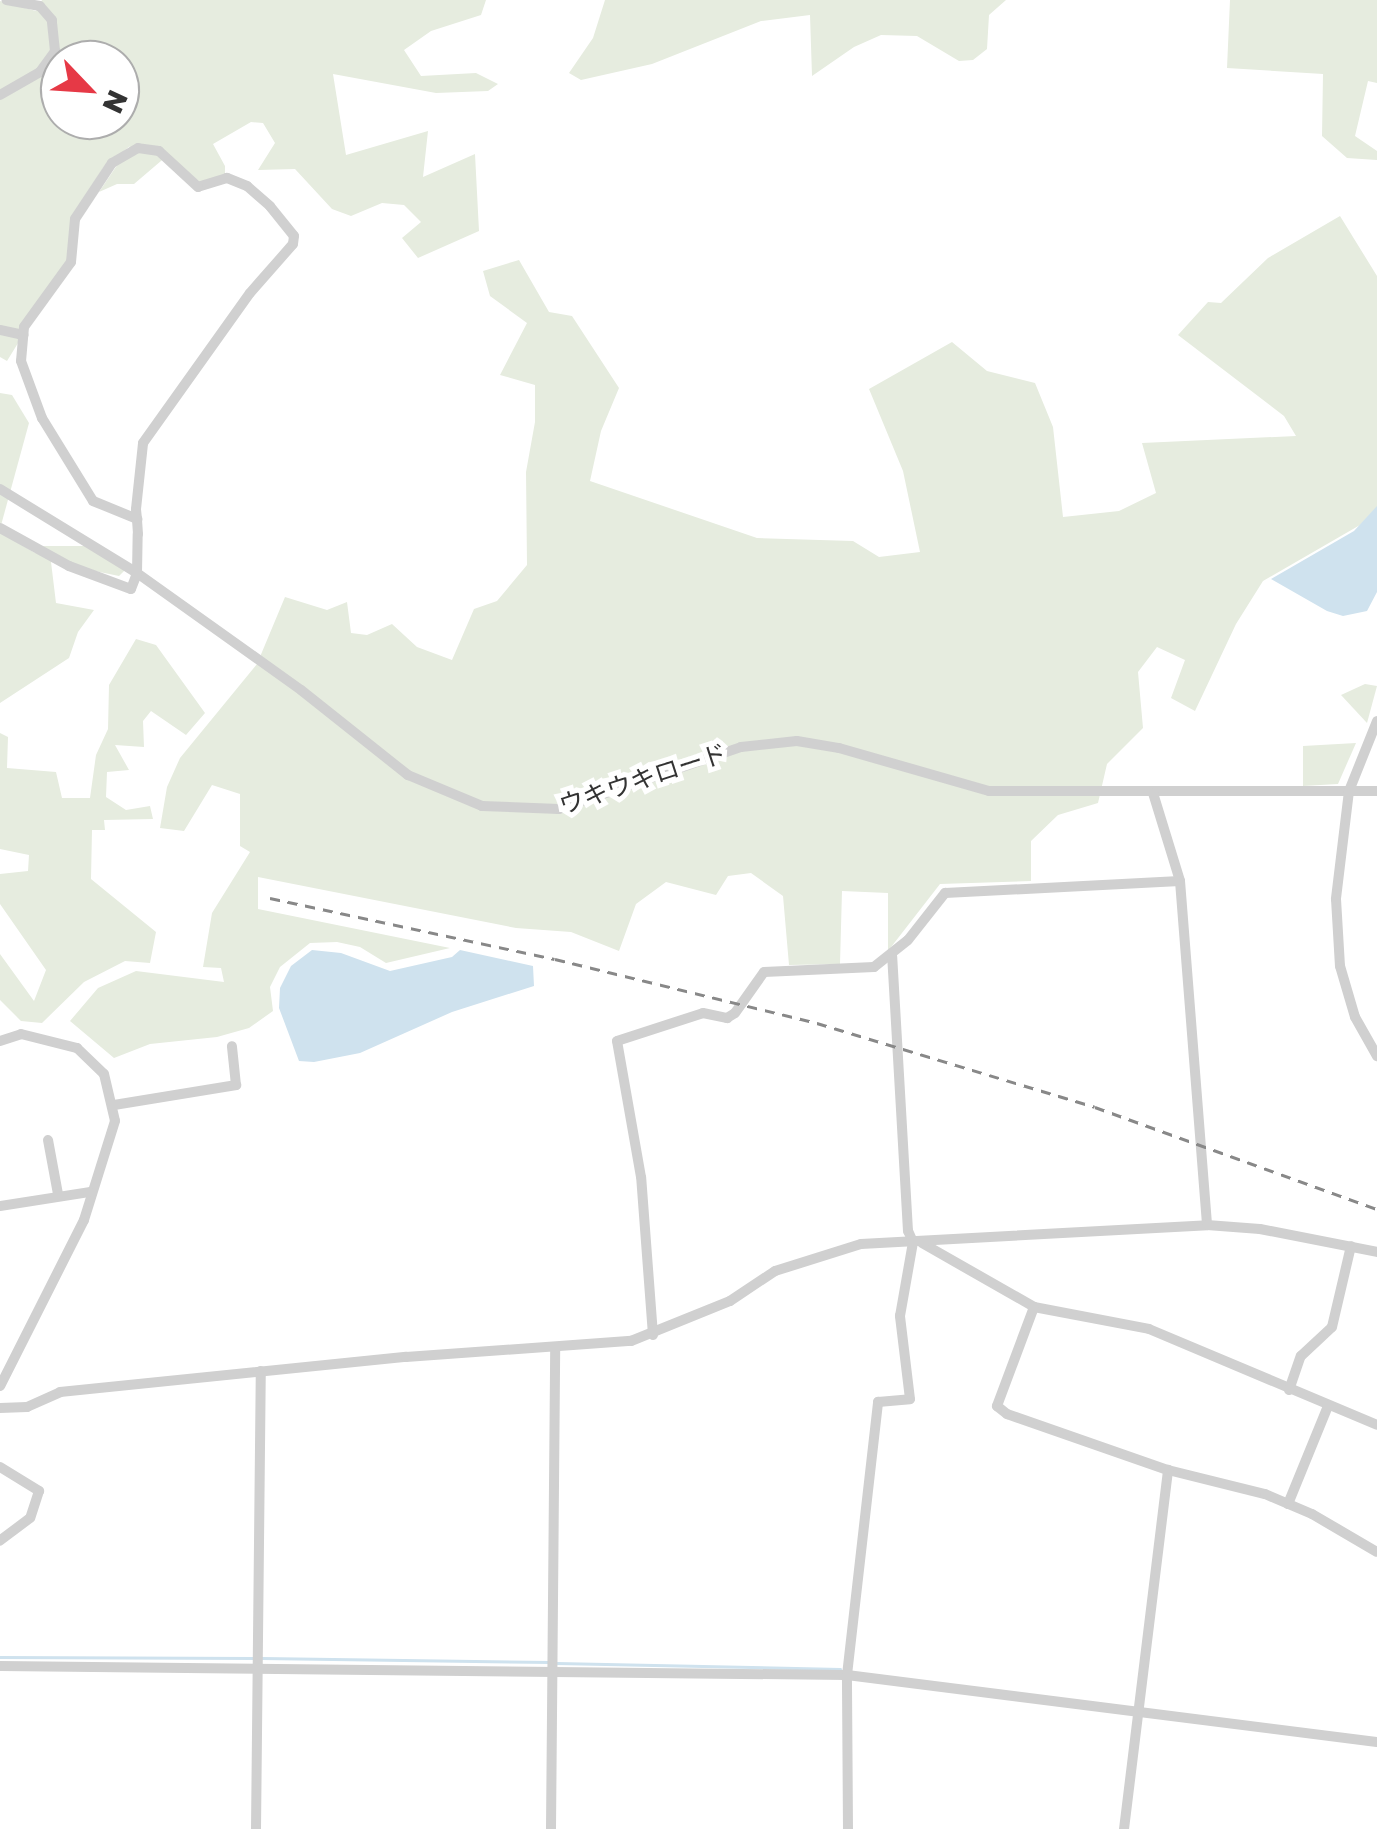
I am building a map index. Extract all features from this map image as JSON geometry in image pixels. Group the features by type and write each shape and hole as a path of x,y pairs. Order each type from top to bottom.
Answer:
{"street":[{"path":"6,0 40,6 52,20 54,40"},
{"path":"0,94 40,72"},
{"path":"0,528 68,566 131,589 137,573 140,452 149,430 198,370 250,293 287,255 294,236 270,206 242,182 228,178 198,187 159,151 129,150 107,168 95,194 75,219 71,262 34,310 23,335 20,361 42,418 93,501 137,519"},
{"path":"0,330 23,335"},
{"name":"ウキウキロード","path":"0,489 137,573 301,690 408,775 482,806 559,809 741,747 797,741 839,748 989,792 1377,791"},
{"path":"1377,720 1349,792 1336,899 1340,966 1355,1017 1377,1056"},
{"path":"1153,793 1180,881 1207,1224"},
{"path":"653,1335 640,1177 617,1041 703,1014 727,1018 736,1014 764,972 874,967 892,956 945,893 1180,881"},
{"path":"892,956 908,1230 917,1242 1034,1307 1149,1329 1377,1425"},
{"path":"0,1041 21,1034 77,1048 104,1074 114,1106 108,1143 89,1192 84,1220 0,1386"},
{"path":"114,1106 236,1085 232,1046"},
{"path":"48,1140 58,1194"},
{"path":"0,1206 89,1192"},
{"path":"0,1408 27,1406 60,1392 261,1371 555,1348 653,1335 730,1301 775,1271 861,1244 1207,1224 1260,1229 1377,1252"},
{"path":"848,1829 848,1675 878,1402 910,1398 900,1316 917,1242"},
{"path":"1288,1390 1301,1356 1332,1326 1351,1246"},
{"path":"1034,1307 997,1406 1041,1427 1168,1470 1246,1488 1288,1504 1377,1552"},
{"path":"551,1829 555,1348"},
{"path":"256,1829 261,1371"},
{"path":"1288,1504 1328,1406"},
{"path":"0,1467 38,1491 30,1518 0,1541"},
{"path":"1124,1829 1168,1470"},
{"path":"0,1666 257,1661 848,1675 1377,1742"}],"shaded area":[{"path":"42,0 486,0 481,15 431,31 404,50 421,76 476,73 498,84 488,91 436,93 333,74 346,155 428,131 423,177 475,154 479,231 418,258 402,238 421,222 404,205 382,203 351,216 332,209 295,169 258,170 275,143 263,123 251,122 213,144 225,174 201,183 168,155 134,184 117,184 99,192 130,146 103,168 76,211 66,265 7,361 0,357 0,99 40,76 40,140 140,140 140,40 40,40 40,65 0,90 0,1 36,11"},
{"path":"605,0 1006,0 989,15 987,49 973,60 959,61 917,36 881,35 854,47 812,76 810,15 761,21 652,64 581,80 569,73 593,38"},
{"path":"1230,0 1377,0 1377,83 1368,81 1355,136 1377,151 1377,160 1347,158 1322,136 1323,74 1227,68"},
{"path":"1340,216 1377,276 1377,507 1360,525 1263,581 1236,624 1195,711 1171,698 1185,660 1157,647 1138,672 1143,728 1107,764 1098,803 1058,815 1031,841 1031,881 940,884 888,951 888,893 842,891 840,964 789,965 783,896 751,873 728,876 716,895 666,882 636,904 619,951 571,932 516,928 258,877 258,909 450,948 386,963 360,947 337,942 310,943 280,967 270,987 273,1011 249,1028 217,1037 150,1044 114,1058 70,1021 98,988 136,971 224,982 221,968 203,967 212,913 250,852 240,846 240,794 212,785 184,831 160,828 167,787 180,758 257,664 285,597 327,610 347,602 351,633 367,635 392,624 417,647 452,660 474,609 497,601 527,565 526,472 535,422 535,385 500,375 527,323 490,296 483,271 519,260 549,312 572,316 619,388 601,431 590,481 757,538 853,541 879,557 920,552 903,471 869,389 952,342 987,371 1035,383 1053,427 1063,517 1119,511 1156,493 1142,443 1296,436 1284,416 1178,335 1208,302 1221,303 1268,258"},
{"path":"0,393 12,395 29,423 0,529"},
{"path":"0,532 35,553 44,546 86,546 126,569 119,576 51,562 56,603 94,610 78,632 69,658 0,703"},
{"path":"136,639 156,645 205,713 186,735 151,711 143,721 144,747 115,745 129,770 107,772 106,797 126,810 150,806 153,819 104,820 105,830 92,830 91,879 156,932 150,963 125,961 84,982 42,1023 21,1021 0,1000 0,954 34,1001 46,970 0,904 0,874 28,871 29,855 0,849 0,733 8,737 7,768 56,772 62,798 90,798 96,755 108,729 109,685"},
{"path":"1365,684 1377,686 1367,723 1341,695"},
{"path":"1356,743 1338,784 1303,786 1303,746"}],"water":[{"path":"1377,506 1377,592 1367,611 1343,616 1327,611 1271,579 1354,531"},
{"path":"312,950 341,953 390,971 452,957 460,950 533,966 534,986 452,1012 360,1053 299,1061 279,1008 280,988 291,966"}],"waterway":[{"path":"0,1657 254,1658"},
{"path":"262,1658 549,1662"},
{"path":"557,1663 840,1669"}],"railway":[{"path":"270,898 555,959 817,1023 1095,1107 1377,1209"}]}
